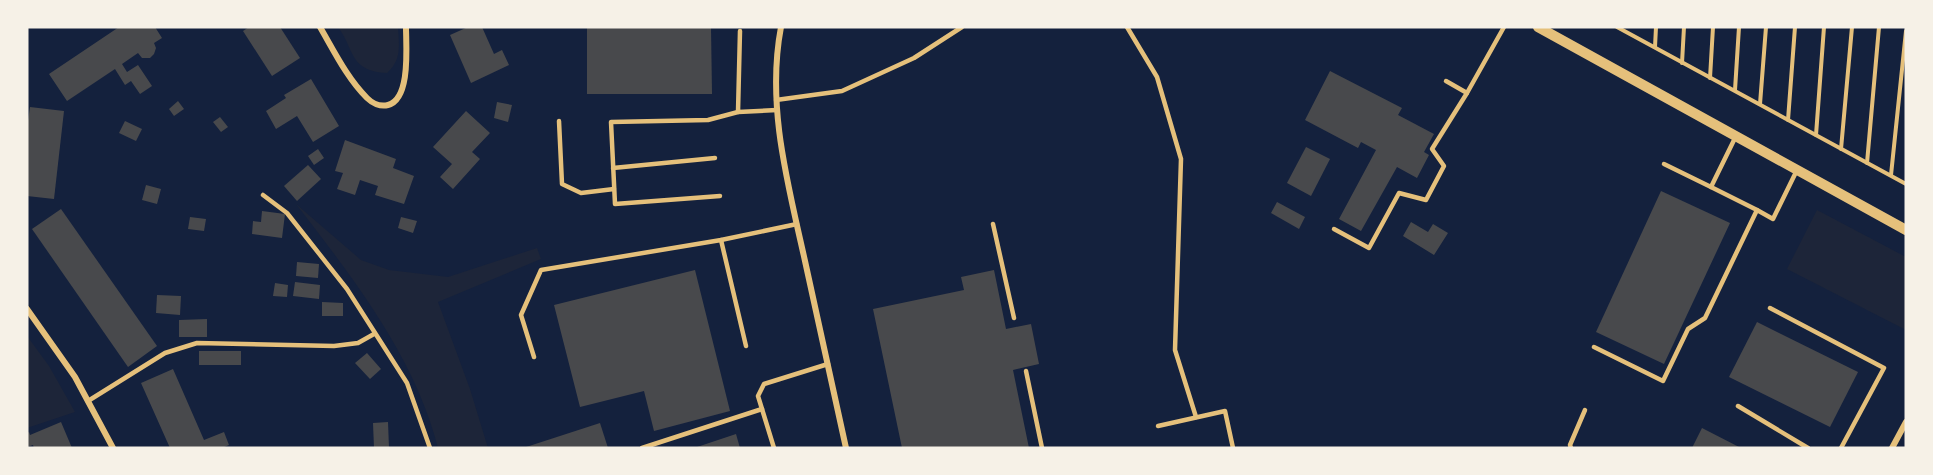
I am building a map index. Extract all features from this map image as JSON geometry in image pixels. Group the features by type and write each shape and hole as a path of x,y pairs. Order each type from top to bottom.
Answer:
{"street":[{"path":"320,27 342,65 368,99 380,106 390,104 399,97 404,82 406,27"},
{"path":"781,27 778,41 776,100 781,153 846,448"},
{"path":"1538,27 1906,230"},
{"path":"27,309 75,377 113,448"},
{"path":"1892,448 1906,422"}],"lane":[{"path":"776,100 842,91 914,58 962,27"},
{"path":"1128,27 1157,77 1181,159 1175,350 1196,417"},
{"path":"1334,229 1369,248 1399,193 1426,200 1444,166 1432,149 1504,27"},
{"path":"738,112 741,31"},
{"path":"1446,81 1467,93"},
{"path":"720,196 615,204 611,122 708,120 738,112 777,110"},
{"path":"559,122 562,184 581,193 614,189"},
{"path":"1711,187 1736,136"},
{"path":"613,168 716,159"},
{"path":"1664,164 1773,219 1797,170"},
{"path":"263,195 287,213 347,289 407,383 430,448"},
{"path":"1594,347 1663,381 1688,329 1705,318 1757,210"},
{"path":"534,357 521,315 541,270 721,240 796,224"},
{"path":"993,224 1014,318"},
{"path":"721,240 746,346"},
{"path":"1770,308 1884,368 1840,448"},
{"path":"88,400 165,353 197,343 334,346 358,343 374,334"},
{"path":"774,448 758,396 764,384 828,364"},
{"path":"1026,371 1042,448"},
{"path":"1738,406 1808,448"},
{"path":"642,448 762,409"},
{"path":"1571,448 1570,445 1585,410"},
{"path":"1158,426 1224,411 1233,448"}],"path":[{"path":"1617,27 1906,184"},
{"path":"1628,27 1628,33"},
{"path":"1655,47 1656,27"},
{"path":"1683,63 1684,27"},
{"path":"1710,78 1713,27"},
{"path":"1735,90 1739,27"},
{"path":"1760,104 1766,27"},
{"path":"1788,120 1795,27"},
{"path":"1815,135 1824,27"},
{"path":"1841,148 1851,27"},
{"path":"1867,163 1879,27"},
{"path":"1891,175 1906,31"}],"shaded area":[{"path":"338,27 398,27 398,52 392,68 387,73 359,64"},
{"path":"296,204 361,260 389,270 448,277 537,248 541,259 438,302 470,389 488,448 438,448 428,414 398,350 360,290"},
{"path":"1817,210 1906,257 1906,330 1787,269"},
{"path":"27,336 49,366 75,412 27,428"}],"building":[{"path":"119,27 155,27 162,38 154,43 156,48 150,58 142,58 138,53 122,64 127,72 138,65 152,86 140,94 131,81 125,85 115,69 67,101 49,74"},
{"path":"249,27 280,27 300,58 272,76 243,31"},
{"path":"468,27 482,27 494,54 502,50 509,65 471,83 450,35"},
{"path":"587,27 711,27 712,94 587,94"},
{"path":"1330,71 1402,108 1398,115 1434,134 1424,152 1429,155 1417,178 1397,167 1361,231 1339,219 1376,150 1361,142 1358,148 1305,120"},
{"path":"311,79 339,126 313,142 297,116 276,129 266,111 286,98 284,95"},
{"path":"178,101 184,109 174,116 169,109"},
{"path":"497,102 512,105 508,122 494,118"},
{"path":"30,107 64,111 54,199 27,196 27,127"},
{"path":"466,111 490,133 472,152 480,159 453,189 440,177 452,164 433,147"},
{"path":"220,117 228,127 221,132 213,122"},
{"path":"125,121 142,129 136,141 119,133"},
{"path":"345,140 396,159 393,168 414,176 404,204 375,195 378,186 360,180 355,195 337,189 343,173 335,171"},
{"path":"1306,147 1330,159 1311,196 1287,183"},
{"path":"318,149 324,158 314,165 308,156"},
{"path":"308,165 321,179 297,201 284,186"},
{"path":"146,185 161,189 157,204 142,200"},
{"path":"1661,191 1730,223 1664,364 1596,332"},
{"path":"1277,202 1305,217 1299,229 1271,213"},
{"path":"61,209 157,346 128,367 32,229"},
{"path":"262,211 285,214 282,238 252,234 253,221 261,222"},
{"path":"190,217 206,219 204,231 188,229"},
{"path":"401,217 417,221 413,233 398,228"},
{"path":"1411,222 1428,232 1433,224 1448,233 1434,255 1403,236"},
{"path":"297,262 319,264 318,278 296,276"},
{"path":"695,270 730,411 654,431 644,391 580,407 554,305"},
{"path":"994,270 1006,329 1031,324 1039,364 1013,370 1029,448 902,448 873,309 964,290 961,277"},
{"path":"295,282 320,285 319,299 293,296"},
{"path":"275,283 288,285 287,297 273,296"},
{"path":"157,295 181,296 180,315 156,313"},
{"path":"322,302 343,303 343,316 322,316"},
{"path":"207,319 207,337 179,337 179,320"},
{"path":"1757,322 1858,372 1830,427 1729,377"},
{"path":"199,351 241,351 241,365 199,365"},
{"path":"367,353 381,369 370,379 355,363"},
{"path":"173,369 204,440 224,432 229,445 222,448 170,448 141,383"},
{"path":"61,422 72,448 34,448 33,445 27,447 27,433 29,432 30,435"},
{"path":"388,422 389,448 374,448 373,423"},
{"path":"600,423 608,448 523,448"},
{"path":"1702,428 1741,448 1692,448"},
{"path":"736,434 740,448 694,448"}]}
